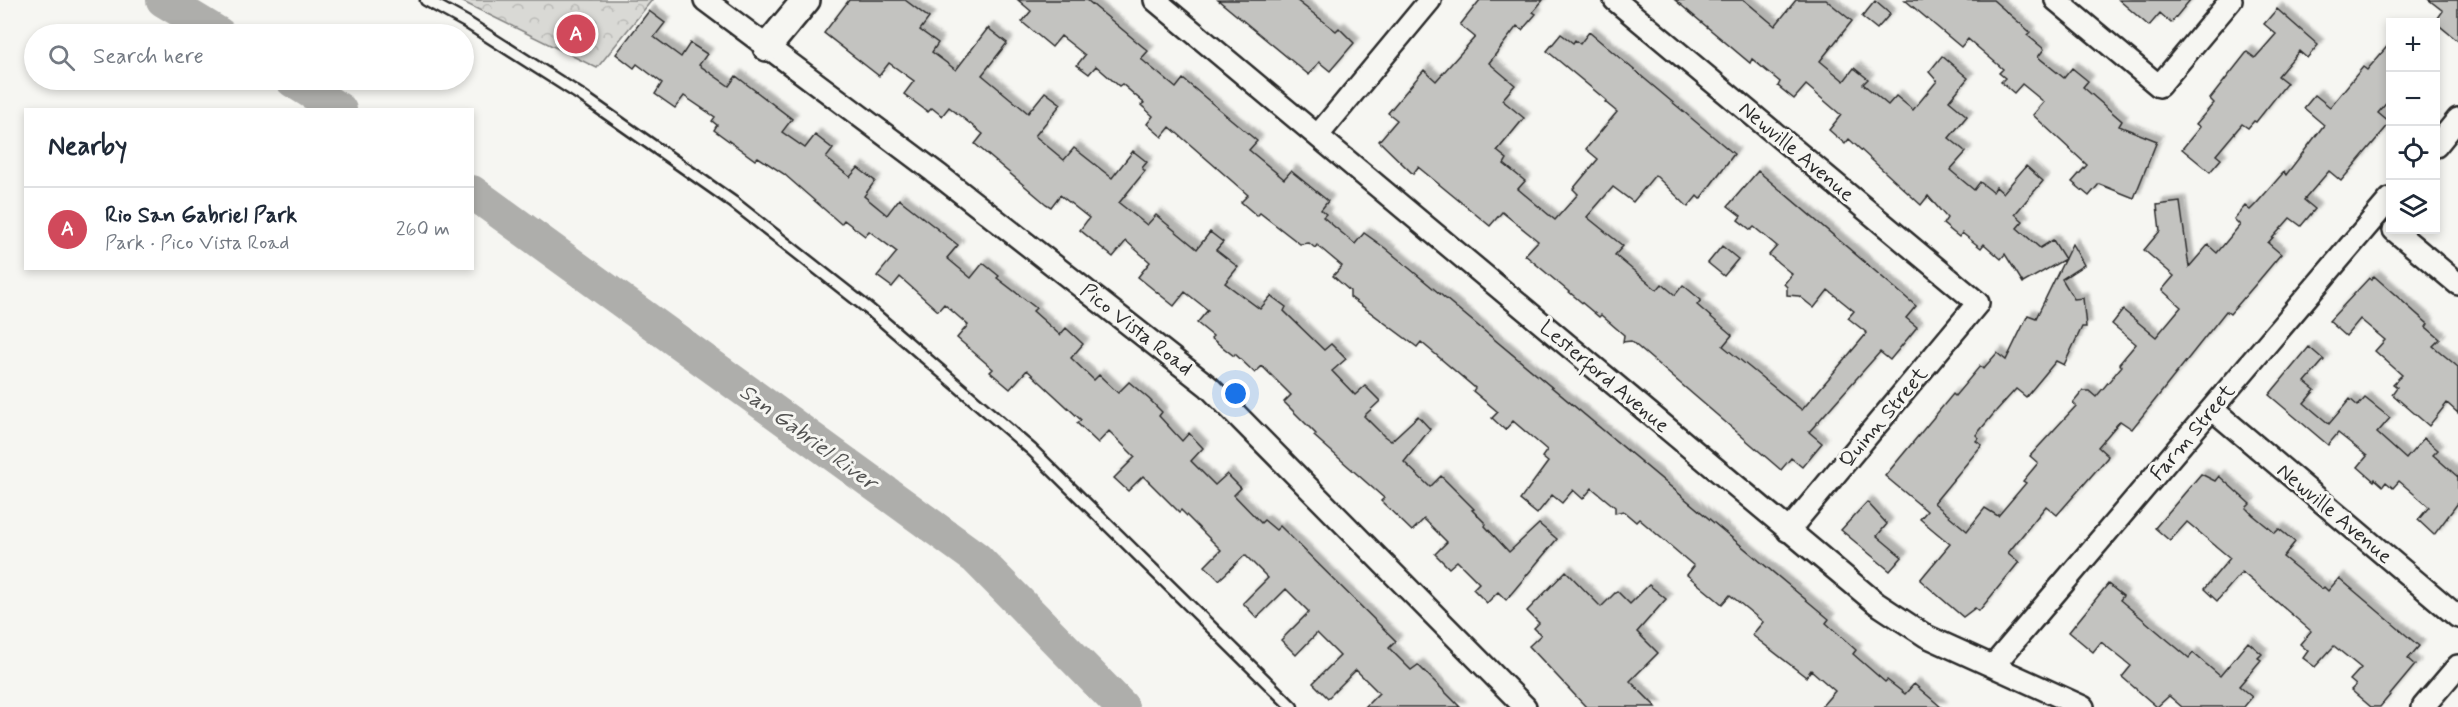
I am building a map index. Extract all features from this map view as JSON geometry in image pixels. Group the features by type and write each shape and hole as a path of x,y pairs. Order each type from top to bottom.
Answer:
{"street":[{"name":"Pico Vista Road","path":"705,0 964,193 1204,382 1525,707"},
{"path":"767,46 806,0"},
{"name":"Lesterford Avenue","path":"1155,0 1788,531 1900,621 2083,707"},
{"path":"1318,135 1430,0"},
{"name":"Newville Avenue","path":"1615,0 1978,303"},
{"path":"2056,0 2159,86 2231,0"},
{"path":"2440,141 2458,119"},
{"name":"Farm Street","path":"1993,666 2212,409 2384,220"},
{"path":"2399,234 2458,284"},
{"name":"Quinn Street","path":"1788,531 1978,303"},
{"name":"Newville Avenue","path":"2212,409 2458,617"},
{"path":"2423,707 2458,666"}],"lane":[{"path":"426,0 469,24"},
{"path":"474,27 582,96 733,202 870,310 1032,450 1292,707"}],"green space":[{"path":"459,0 652,0 597,68"}],"building":[{"path":"849,0 905,0 929,18 920,30 938,43 932,52 956,70 988,28 1007,43 982,75 1028,113 1045,92 1061,104 1035,136 1064,160 1074,148 1112,178 1133,151 1147,162 1142,168 1145,171 1119,203 1147,225 1156,215 1197,249 1210,232 1223,242 1216,250 1238,267 1225,283 1260,309 1271,296 1286,307 1284,311 1324,350 1331,344 1346,359 1332,371 1355,395 1365,386 1380,401 1364,416 1391,441 1418,416 1430,429 1404,462 1430,487 1441,476 1474,509 1472,510 1509,552 1539,524 1557,539 1506,600 1498,592 1487,603 1473,589 1479,583 1457,561 1449,568 1435,554 1447,542 1424,519 1412,531 1381,501 1384,498 1314,436 1316,434 1284,402 1291,395 1262,366 1255,373 1235,354 1234,356 1211,338 1213,336 1197,323 1208,310 1185,292 1174,306 1138,277 1150,262 1126,241 1113,257 1080,230 1089,218 1060,195 1051,207 1046,204 975,144 983,134 949,107 942,116 932,108 928,112 904,94 914,81 889,63 879,76 824,33"},
{"path":"1018,0 1087,0 1148,51 1141,59 1176,88 1183,79 1257,141 1249,150 1284,179 1291,171 1328,201 1321,210 1326,214 1323,217 1355,244 1364,233 1385,248 1829,619 1826,623 1856,650 1853,654 1885,682 1887,680 1905,694 1914,684 1941,707 1821,707 1835,691 1811,670 1806,677 1752,635 1763,622 1730,595 1722,604 1687,575 1694,566 1639,519 1636,522 1623,511 1615,513 1615,507 1592,488 1583,499 1573,490 1562,503 1552,495 1537,514 1520,500 1548,462 1542,457 1547,450 1513,421 1505,430 1492,418 1498,412 1473,391 1475,388 1421,342 1417,347 1350,297 1350,291 1333,276 1342,266 1317,245 1315,248 1309,243 1300,244 1260,213 1257,216 1241,202 1248,195 1170,127 1162,137 1147,124 1153,116 1141,105 1144,103 1122,84 1119,86 1096,66 1089,74 1077,65 1085,55 1061,36 1052,47 1022,22 1031,11"},
{"path":"1218,0 1296,0 1336,31 1339,28 1354,43 1330,71 1319,62 1309,75"},
{"path":"1480,0 1543,0 1533,12 1536,14 1522,30 1517,26 1489,63 1515,85 1502,100 1524,118 1497,151 1507,159 1504,164 1525,181 1518,189 1555,220 1578,194 1573,189 1598,159 1586,149 1617,112 1605,102 1606,100 1547,51 1561,34 1573,43 1575,40 1580,44 1589,32 1734,154 1700,199 1697,196 1688,207 1655,175 1633,202 1613,187 1587,217 1623,246 1615,255 1657,290 1662,284 1675,295 1683,285 1701,300 1697,305 1732,335 1723,346 1802,410 1867,333 1848,318 1854,311 1828,290 1814,308 1799,296 1787,295 1787,287 1784,284 1792,274 1769,255 1777,246 1754,227 1751,230 1738,220 1741,216 1728,206 1758,171 1916,306 1906,318 1917,327 1890,360 1880,352 1809,432 1822,443 1802,467 1791,458 1781,470 1631,341 1623,342 1624,335 1525,255 1538,241 1502,212 1490,226 1418,167 1413,174 1379,141 1397,120 1388,113 1424,70 1436,81 1475,37 1460,25"},
{"path":"1675,0 1744,0 1775,26 1796,0 1826,0 1852,21 1820,61 1844,81 1854,68 1868,79 1863,84 1888,105 1896,96 1913,110 1937,81 1929,72 1942,56 1968,78 1949,101 1967,116 1949,138 1966,152 1950,170 1974,190 1980,182 1993,192 1996,187 2003,193 2026,166 2043,181 2015,214 2023,221 2017,228 2040,248 2053,240 2065,259 2023,283 2005,254 2001,259 1984,244 1981,248 1962,233 1959,237 1943,224 1947,218 1928,196 1921,205 1849,139 1845,144 1829,130 1841,115 1806,85 1794,99 1778,86 1780,82 1752,59 1750,63"},
{"path":"1905,0 1993,0 2030,32 2027,35 2044,49 2038,57 2064,78 2072,68 2088,81 2083,87 2122,121 2119,126 2157,141 2134,198 2099,184 2089,196 2072,182 2087,165 2033,115 2044,102 2022,84 2014,93 2001,82 2005,78 1999,73 2003,69 1968,39 1961,47"},
{"path":"2119,0 2190,0 2171,23 2160,13 2149,26"},
{"path":"2429,0 2458,0 2458,41 2440,26 2440,18 2438,18 2443,11"},
{"path":"1875,1 1890,14 1877,29 1862,17"},
{"path":"2277,9 2318,45 2307,58 2299,51 2278,76 2287,83 2256,122 2254,121 2248,128 2242,124 2216,155 2221,159 2210,172 2182,149 2200,127 2196,124 2214,103 2210,99 2247,52 2255,58 2276,34 2264,24"},
{"path":"649,11 665,23 654,37 681,57 690,43 707,54 699,65 729,86 736,76 792,119 782,132 805,148 815,135 833,149 826,158 850,177 858,168 875,181 864,196 887,215 899,199 958,245 947,258 971,278 983,263 999,276 997,278 1036,308 1033,311 1060,335 1066,328 1083,344 1071,358 1094,380 1099,375 1118,393 1129,382 1162,412 1159,416 1182,441 1189,433 1203,448 1191,461 1215,485 1227,474 1241,488 1234,495 1261,523 1264,520 1276,530 1280,526 1396,641 1389,648 1411,670 1418,665 1460,707 1365,707 1379,693 1356,670 1328,698 1313,683 1340,656 1317,633 1296,655 1281,640 1309,612 1286,589 1257,618 1243,603 1268,578 1245,555 1219,580 1205,566 1221,550 1181,510 1179,512 1143,476 1128,491 1114,478 1135,457 1109,431 1098,443 1077,423 1081,420 1027,370 1010,389 990,372 993,369 957,338 968,325 944,304 938,311 900,277 892,287 877,276 897,252 869,231 865,236 844,220 841,224 784,174 758,157 755,160 714,130 717,125 712,121 715,117 684,96 675,108 655,94 662,83 637,64 634,68 616,54"},
{"path":"2386,48 2386,104 2378,113 2386,120 2386,128 2341,181 2329,171 2304,200 2315,209 2301,226 2290,218 2268,243 2281,254 2230,314 2226,311 2132,429 2120,421 2098,447 2108,456 2107,458 2057,515 2046,506 2008,553 2019,562 1979,611 1975,608 1963,617 1920,580 1950,544 1920,519 1927,511 1885,476 1953,394 1955,396 1980,366 1983,369 1997,353 2006,360 2028,315 2036,318 2072,244 2084,265 2062,279 2074,299 2083,298 2086,327 2082,327 2064,365 2056,361 2026,397 2016,389 1996,411 1976,435 1979,438 1976,441 1982,445 1934,503 1967,531 1985,508 1998,516 2026,483 2023,481 2038,463 2030,456 2076,406 2073,403 2083,391 2089,391 2096,397 2122,366 2119,364 2136,344 2112,324 2123,310 2156,337 2181,307 2162,290 2174,276 2144,250 2160,231 2157,205 2180,202 2189,267 2208,245 2217,253 2240,225 2234,219 2245,206 2250,210 2284,172 2286,175 2324,125 2304,108 2315,95 2330,107 2363,67 2367,70"},
{"path":"1722,246 1738,259 1724,276 1708,263"},
{"path":"2374,276 2428,324 2426,327 2440,339 2433,346 2458,367 2458,413 2447,403 2429,426 2392,394 2397,387 2393,384 2402,375 2375,351 2385,340 2360,319 2346,336 2329,321 2369,278 2371,280"},
{"path":"2309,347 2324,360 2305,382 2315,390 2304,403 2329,424 2350,399 2358,406 2365,398 2390,418 2377,433 2406,459 2424,438 2438,450 2433,455 2458,477 2458,503 2434,535 2418,520 2429,507 2399,481 2393,488 2386,482 2383,486 2375,479 2374,481 2358,467 2367,456 2338,433 2328,445 2269,395"},
{"path":"2201,474 2215,481 2219,476 2250,504 2246,508 2253,515 2275,533 2279,529 2295,542 2283,557 2322,589 2324,587 2328,591 2339,578 2419,646 2408,659 2415,665 2380,707 2371,707 2351,690 2356,685 2350,680 2361,668 2334,646 2315,667 2303,658 2308,651 2300,644 2311,631 2242,572 2217,601 2204,589 2230,558 2187,522 2170,541 2155,528"},
{"path":"1867,502 1887,524 1877,536 1902,557 1890,571 1841,530"},
{"path":"1566,571 1601,607 1617,591 1630,604 1649,585 1666,599 1637,632 1658,653 1630,681 1656,707 1586,707 1529,646 1541,635 1534,628 1539,623 1527,611"},
{"path":"2108,584 2123,596 2120,600 2189,658 2193,653 2220,676 2248,642 2262,654 2258,658 2261,660 2239,686 2252,697 2244,707 2182,707 2169,696 2157,707 2122,677 2131,666 2101,642 2093,652 2069,632"}],"waterway":[{"name":"San Gabriel River","path":"163,0 203,24"},
{"name":"San Gabriel River","path":"308,90 337,108"},
{"name":"San Gabriel River","path":"474,193 976,558 1122,707"}],"place":[{"name":"Rio San Gabriel Park","path":"576,34"}]}
